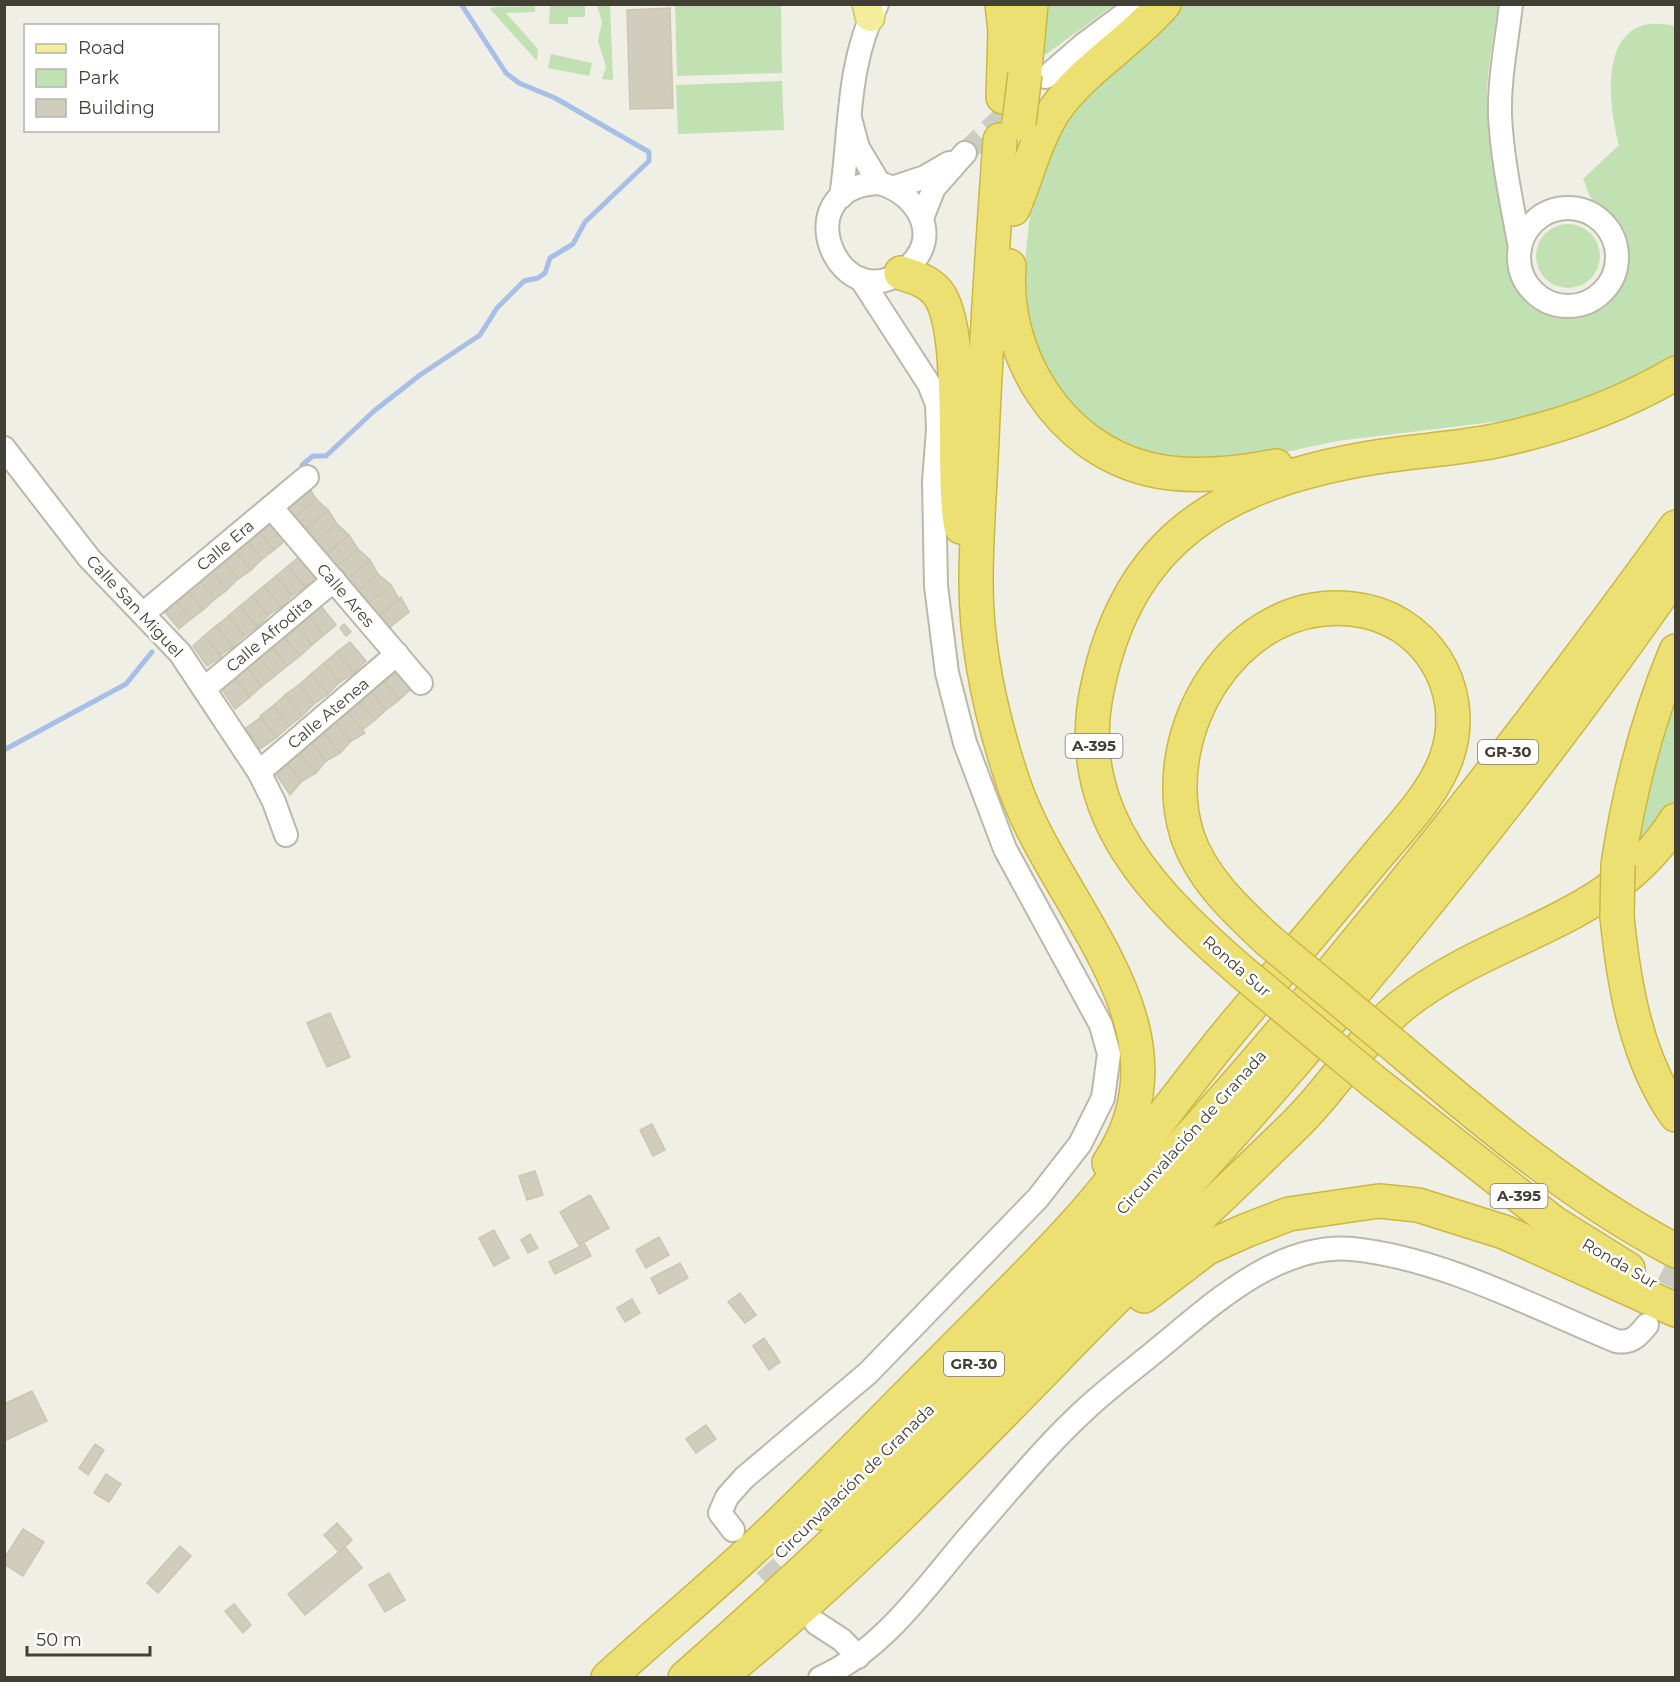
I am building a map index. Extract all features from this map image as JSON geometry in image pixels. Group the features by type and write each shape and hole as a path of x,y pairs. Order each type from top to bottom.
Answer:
{"highway":[{"path":"1002,4 1013,210 1008,278 1011,315 1020,349 1035,382 1058,414 1081,435 1110,455 1148,469 1196,474 1243,473 1340,457 1370,459 1497,440 1559,424 1608,407 1676,373"},
{"path":"1027,1275 1040,1246 1096,1183 1117,1151 1130,1122 1137,1091 1139,1066 1126,1001 1034,832 1013,784 985,675 976,585 986,334 1007,120 1036,75 1031,4"},
{"path":"1013,210 1039,138 1054,111 1085,76 1143,28 1143,6"},
{"path":"897,275 926,283 936,291 944,302 952,327 955,462 960,520 976,585"},
{"name":"Ronda Sur","path":"1370,459 1255,487 1214,509 1176,537 1148,569 1127,600 1104,656 1096,696 1093,741 1098,779 1107,809 1134,864 1161,897 1242,972 1373,1081 1554,1223 1599,1253 1676,1295"},
{"name":"Circunvalación de Granada","path":"642,1677 781,1552 964,1374 1031,1306 1248,1071 1440,841 1676,527"},
{"name":"Circunvalación de Granada","path":"685,1677 802,1574 950,1431 1067,1313 1180,1191 1315,1040 1461,861 1545,753 1676,573"},
{"path":"608,1677 772,1531 1027,1275 1123,1168 1211,1054 1410,817 1446,760 1453,732 1452,704 1445,677 1432,652 1419,637 1401,624 1376,613 1330,608 1281,621 1237,651 1217,674 1190,722 1179,780 1182,814 1189,840 1202,868 1222,895 1268,940 1400,1050 1468,1108 1558,1178 1617,1218 1676,1251"},
{"path":"1676,651 1641,747 1626,810 1618,865 1617,917 1624,973 1644,1050 1676,1115"},
{"path":"717,1677 784,1625 920,1496 1178,1237 1299,1121 1400,1006 1438,978 1603,897 1638,868 1676,820"},
{"path":"1034,1382 1076,1356 1167,1277 1207,1248 1289,1214 1378,1201 1418,1205 1504,1232 1676,1310"}],"street":[{"path":"1511,4 1501,87 1500,116 1520,248 1520,264 1525,280 1534,293 1548,302 1564,306 1580,305 1595,299 1607,288 1615,274 1618,257 1615,241 1607,227 1595,216 1580,209 1559,209 1544,214 1524,234 1520,248"},
{"path":"1036,75 1143,6"},
{"path":"841,197 850,118 851,85 858,51 871,9"},
{"path":"850,118 858,148 887,185 916,205 922,218 924,234 921,249 913,263 897,275 877,281 861,279 846,271 834,259 828,243 826,226 831,210 841,197 865,184 887,185 925,177 965,153 934,188 922,218"},
{"path":"1508,174 1522,198 1544,214"},
{"path":"897,275 895,322 901,343"},
{"path":"727,1522 727,1497 744,1478 868,1373 1038,1198 1092,1124 1103,1098 1108,1073 1109,1054 1101,1025 1005,849 965,742 947,673 936,586 933,498 939,430 937,404 929,384 861,279"},
{"name":"Calle San Miguel","path":"4,448 89,558 180,653 259,772 274,802 286,835"},
{"name":"Calle Era","path":"144,613 307,477"},
{"name":"Calle Ares","path":"271,507 421,683"},
{"name":"Calle Afrodita","path":"205,688 334,580"},
{"name":"Calle Atenea","path":"259,772 397,654"},
{"path":"820,1677 858,1657 888,1629 1018,1481 1087,1407 1212,1305 1265,1269 1305,1253 1351,1249 1434,1266 1625,1343 1639,1334 1647,1325"},
{"path":"816,1623 842,1640 858,1657"}],"green space":[{"path":"597,5 610,5 613,80 602,79 606,67 598,41 602,22"},
{"path":"675,5 781,5 782,73 677,76"},
{"path":"1049,5 1114,5 1045,55 1044,37"},
{"path":"1174,5 1498,5 1489,64 1487,99 1510,234 1510,273 1516,286 1533,304 1552,314 1572,316 1591,312 1608,302 1621,288 1628,270 1628,248 1621,227 1611,214 1592,199 1583,179 1619,145 1611,82 1620,43 1632,30 1650,24 1675,26 1675,357 1635,380 1587,401 1526,418 1337,441 1263,457 1186,465 1107,438 1075,413 1046,371 1029,332 1023,278 1032,197 1066,111"},
{"path":"535,6 535,12 506,13 538,49 537,61 490,9"},
{"path":"550,6 585,6 585,17 568,17 568,24 549,24"},
{"path":"551,54 592,63 589,76 548,68"},
{"path":"782,81 784,130 678,134 676,85"},
{"path":"1562,224 1574,224 1591,233 1598,244 1600,256 1598,268 1591,279 1574,288 1562,288 1550,283 1541,274 1536,262 1536,250 1541,238 1550,229"},
{"path":"1675,696 1675,808 1636,862 1646,798"}],"building":[{"path":"670,8 673,108 630,109 627,10"},
{"path":"308,485 316,499 295,517 285,504"},
{"path":"316,499 328,510 306,529 295,517"},
{"path":"328,510 337,524 315,542 306,529"},
{"path":"270,520 286,540 274,550 257,529"},
{"path":"337,524 349,535 327,554 315,542"},
{"path":"257,529 274,550 262,559 246,540"},
{"path":"349,535 358,549 336,567 327,554"},
{"path":"246,540 262,559 251,570 233,549"},
{"path":"233,549 251,570 238,579 222,560"},
{"path":"358,549 370,560 348,579 336,567"},
{"path":"300,556 316,576 305,587 288,566"},
{"path":"222,560 238,579 227,590 210,569"},
{"path":"370,560 378,574 357,592 348,579"},
{"path":"288,566 305,587 292,596 276,576"},
{"path":"210,569 227,590 215,599 199,580"},
{"path":"378,574 391,585 369,603 357,592"},
{"path":"276,576 292,596 281,607 264,586"},
{"path":"199,580 215,599 203,610 186,589"},
{"path":"391,585 399,599 378,617 369,603"},
{"path":"264,586 281,607 268,615 252,596"},
{"path":"186,589 203,610 191,619 175,600"},
{"path":"252,596 268,616 257,627 240,606"},
{"path":"401,597 409,612 389,628 378,617"},
{"path":"174,599 191,619 179,629 163,610"},
{"path":"320,605 336,625 324,635 307,614"},
{"path":"240,606 257,627 244,636 228,616"},
{"path":"307,614 324,635 312,645 296,626"},
{"path":"229,616 244,636 233,647 216,626"},
{"path":"344,624 351,632 346,636 340,628"},
{"path":"216,626 233,647 220,655 204,636"},
{"path":"296,626 312,645 300,656 282,635"},
{"path":"282,635 300,656 287,666 271,646"},
{"path":"204,636 222,656 207,666 193,646"},
{"path":"350,642 366,661 354,673 337,652"},
{"path":"271,646 287,666 275,676 258,655"},
{"path":"337,652 354,673 340,682 324,663"},
{"path":"258,655 275,676 262,686 246,667"},
{"path":"324,663 340,682 328,694 311,674"},
{"path":"246,667 262,686 250,697 233,676"},
{"path":"395,670 411,689 399,700 382,679"},
{"path":"311,674 328,694 314,704 299,685"},
{"path":"233,676 250,697 235,709 221,688"},
{"path":"382,679 399,700 386,710 370,690"},
{"path":"299,685 314,704 302,716 285,695"},
{"path":"370,690 386,710 375,720 357,699"},
{"path":"285,695 302,716 289,726 273,706"},
{"path":"357,699 375,720 362,730 346,711"},
{"path":"273,706 289,726 277,737 260,716"},
{"path":"346,711 365,733 351,741 333,720"},
{"path":"260,718 277,737 260,749 246,728"},
{"path":"333,720 351,741 340,753 322,731"},
{"path":"322,731 340,753 326,761 309,740"},
{"path":"309,740 326,761 316,773 298,751"},
{"path":"298,751 316,773 302,781 284,760"},
{"path":"284,760 302,781 290,795 274,771"},
{"path":"330,1013 350,1057 327,1067 307,1023"},
{"path":"652,1124 665,1150 653,1156 640,1130"},
{"path":"535,1171 543,1195 527,1200 519,1176"},
{"path":"590,1195 609,1228 579,1245 560,1212"},
{"path":"494,1230 509,1258 494,1266 479,1238"},
{"path":"530,1234 538,1248 528,1253 521,1240"},
{"path":"659,1237 669,1255 646,1268 636,1250"},
{"path":"585,1244 591,1256 555,1274 549,1262"},
{"path":"680,1263 688,1278 659,1294 651,1278"},
{"path":"740,1293 756,1315 745,1323 728,1302"},
{"path":"632,1299 640,1313 625,1322 617,1308"},
{"path":"764,1338 780,1362 769,1370 753,1346"},
{"path":"32,1391 47,1421 4,1441 4,1404"},
{"path":"706,1425 716,1439 696,1453 686,1439"},
{"path":"95,1444 104,1450 88,1475 79,1468"},
{"path":"106,1474 121,1484 109,1502 94,1493"},
{"path":"337,1523 352,1540 339,1552 324,1535"},
{"path":"23,1529 44,1542 23,1576 4,1564 4,1559"},
{"path":"180,1546 191,1556 158,1593 147,1583"},
{"path":"345,1547 362,1568 305,1615 288,1594"},
{"path":"389,1573 405,1600 385,1612 369,1585"},
{"path":"234,1604 251,1625 243,1633 225,1611"}],"waterway":[{"path":"302,465 313,456 326,456 374,411 420,375 480,335 497,308 524,281 538,278 545,273 550,258 573,244 585,222 649,161 649,152 555,98 519,83 506,73 461,4"},
{"path":"4,750 126,684 152,652"}],"tunnel":[{"path":"965,153 1025,96"},
{"path":"1652,1315 1676,1268"},
{"path":"743,1541 793,1597"}]}
